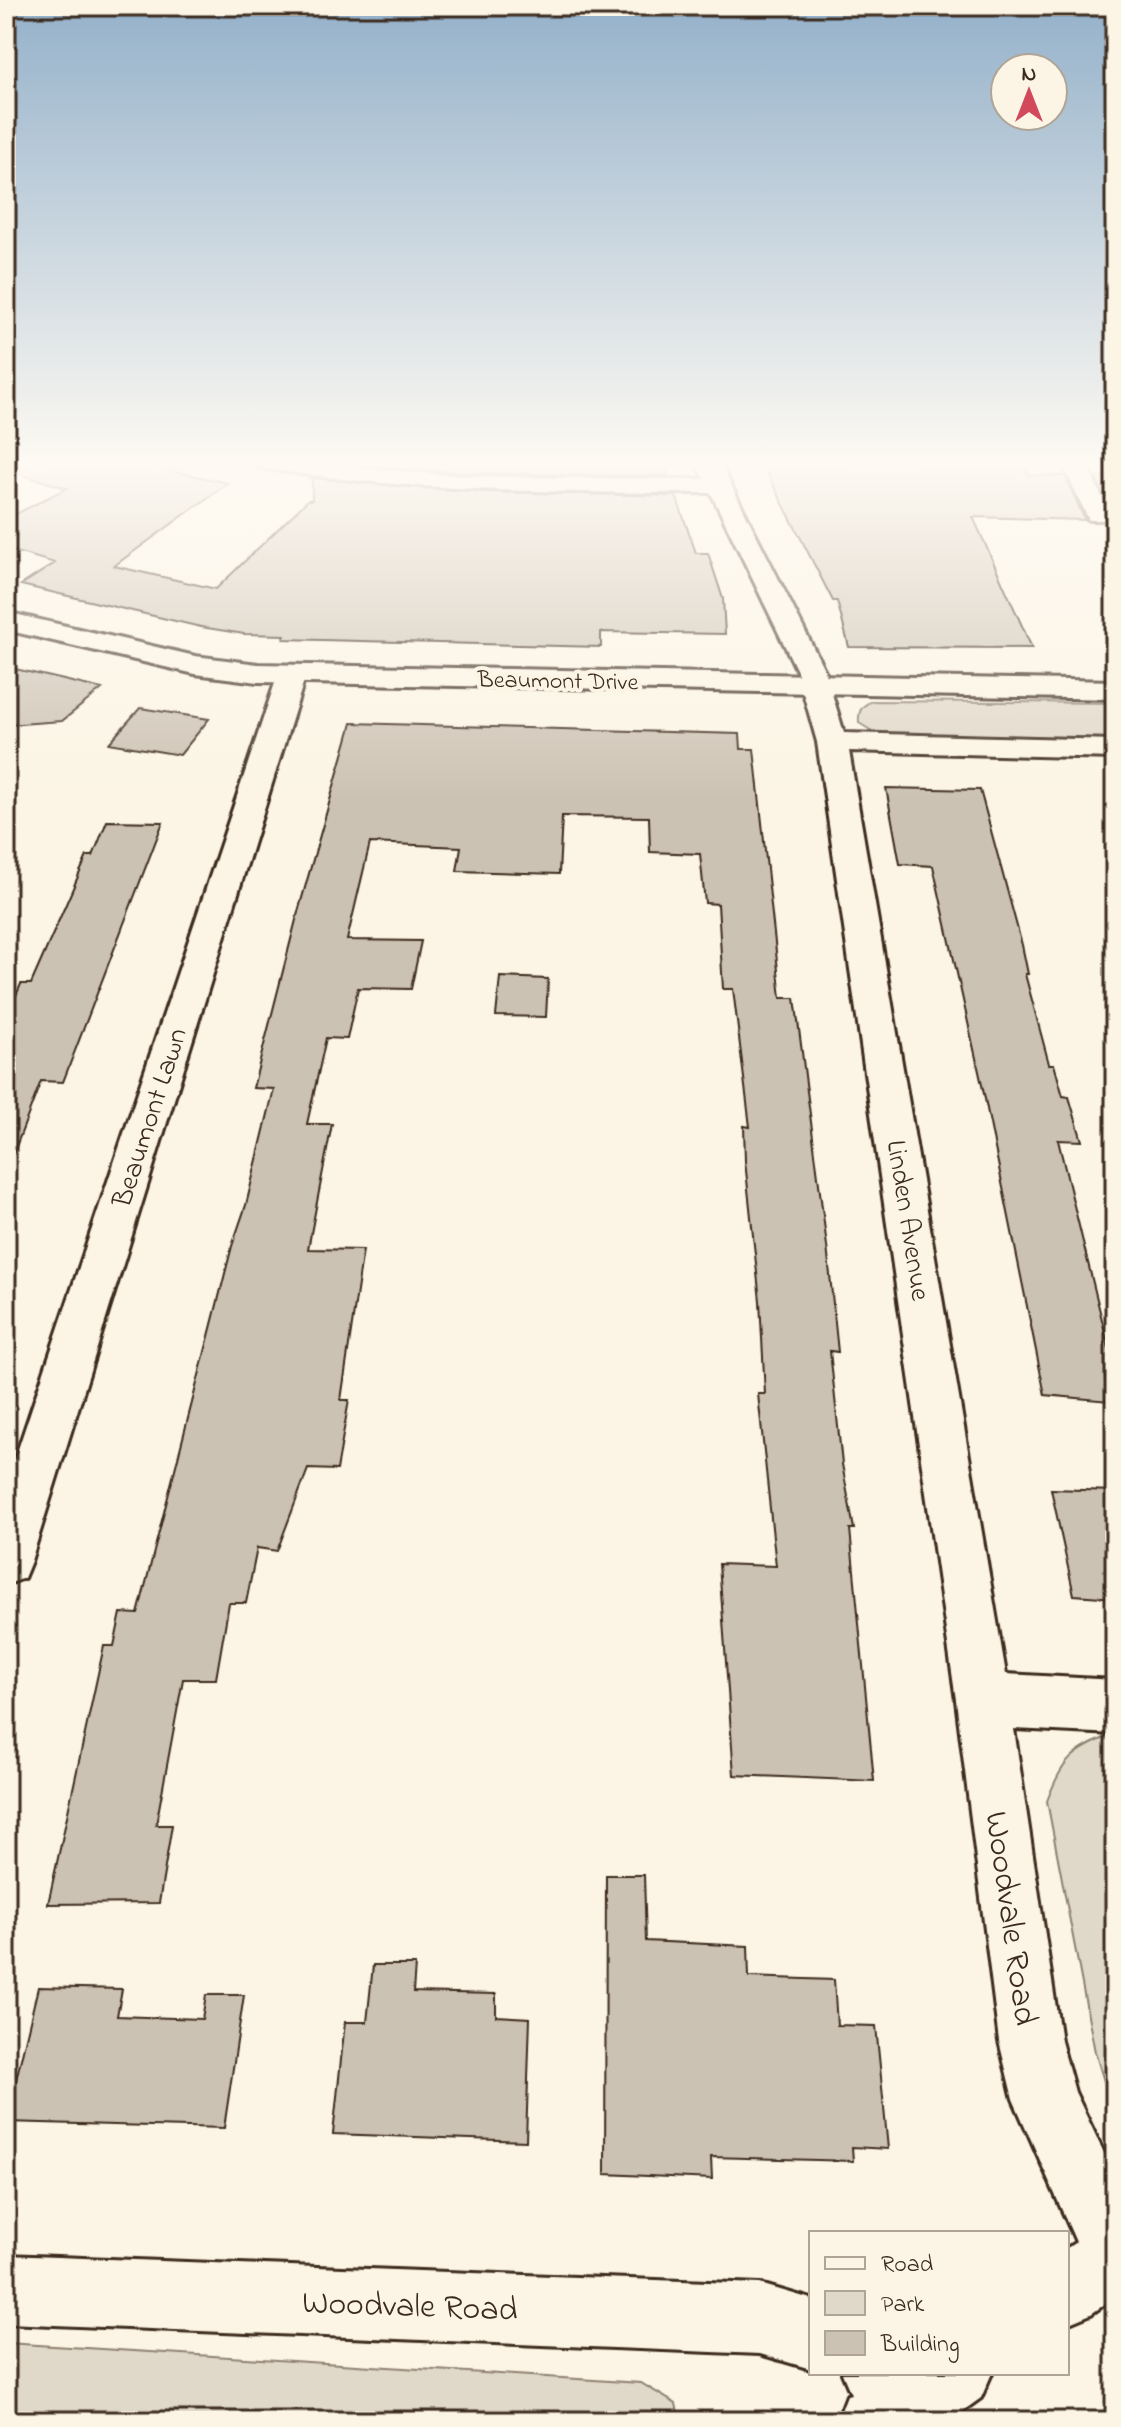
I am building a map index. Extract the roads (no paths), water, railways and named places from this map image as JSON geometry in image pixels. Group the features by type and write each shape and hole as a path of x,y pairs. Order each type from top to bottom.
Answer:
{"street":[{"name":"Linden Avenue","path":"764,574 811,671 832,742 983,1700"},
{"name":"Beaumont Drive","path":"6,621 195,665 292,674 1115,690"},
{"name":"Beaumont Lawn","path":"6,1561 292,674"},
{"path":"832,742 1115,749"},
{"path":"983,1700 1115,1707"},
{"name":"Woodvale Road","path":"983,1700 1030,2041 1045,2099 1115,2253 1069,2288"},
{"name":"Woodvale Road","path":"6,2289 760,2319 809,2333"}]}
